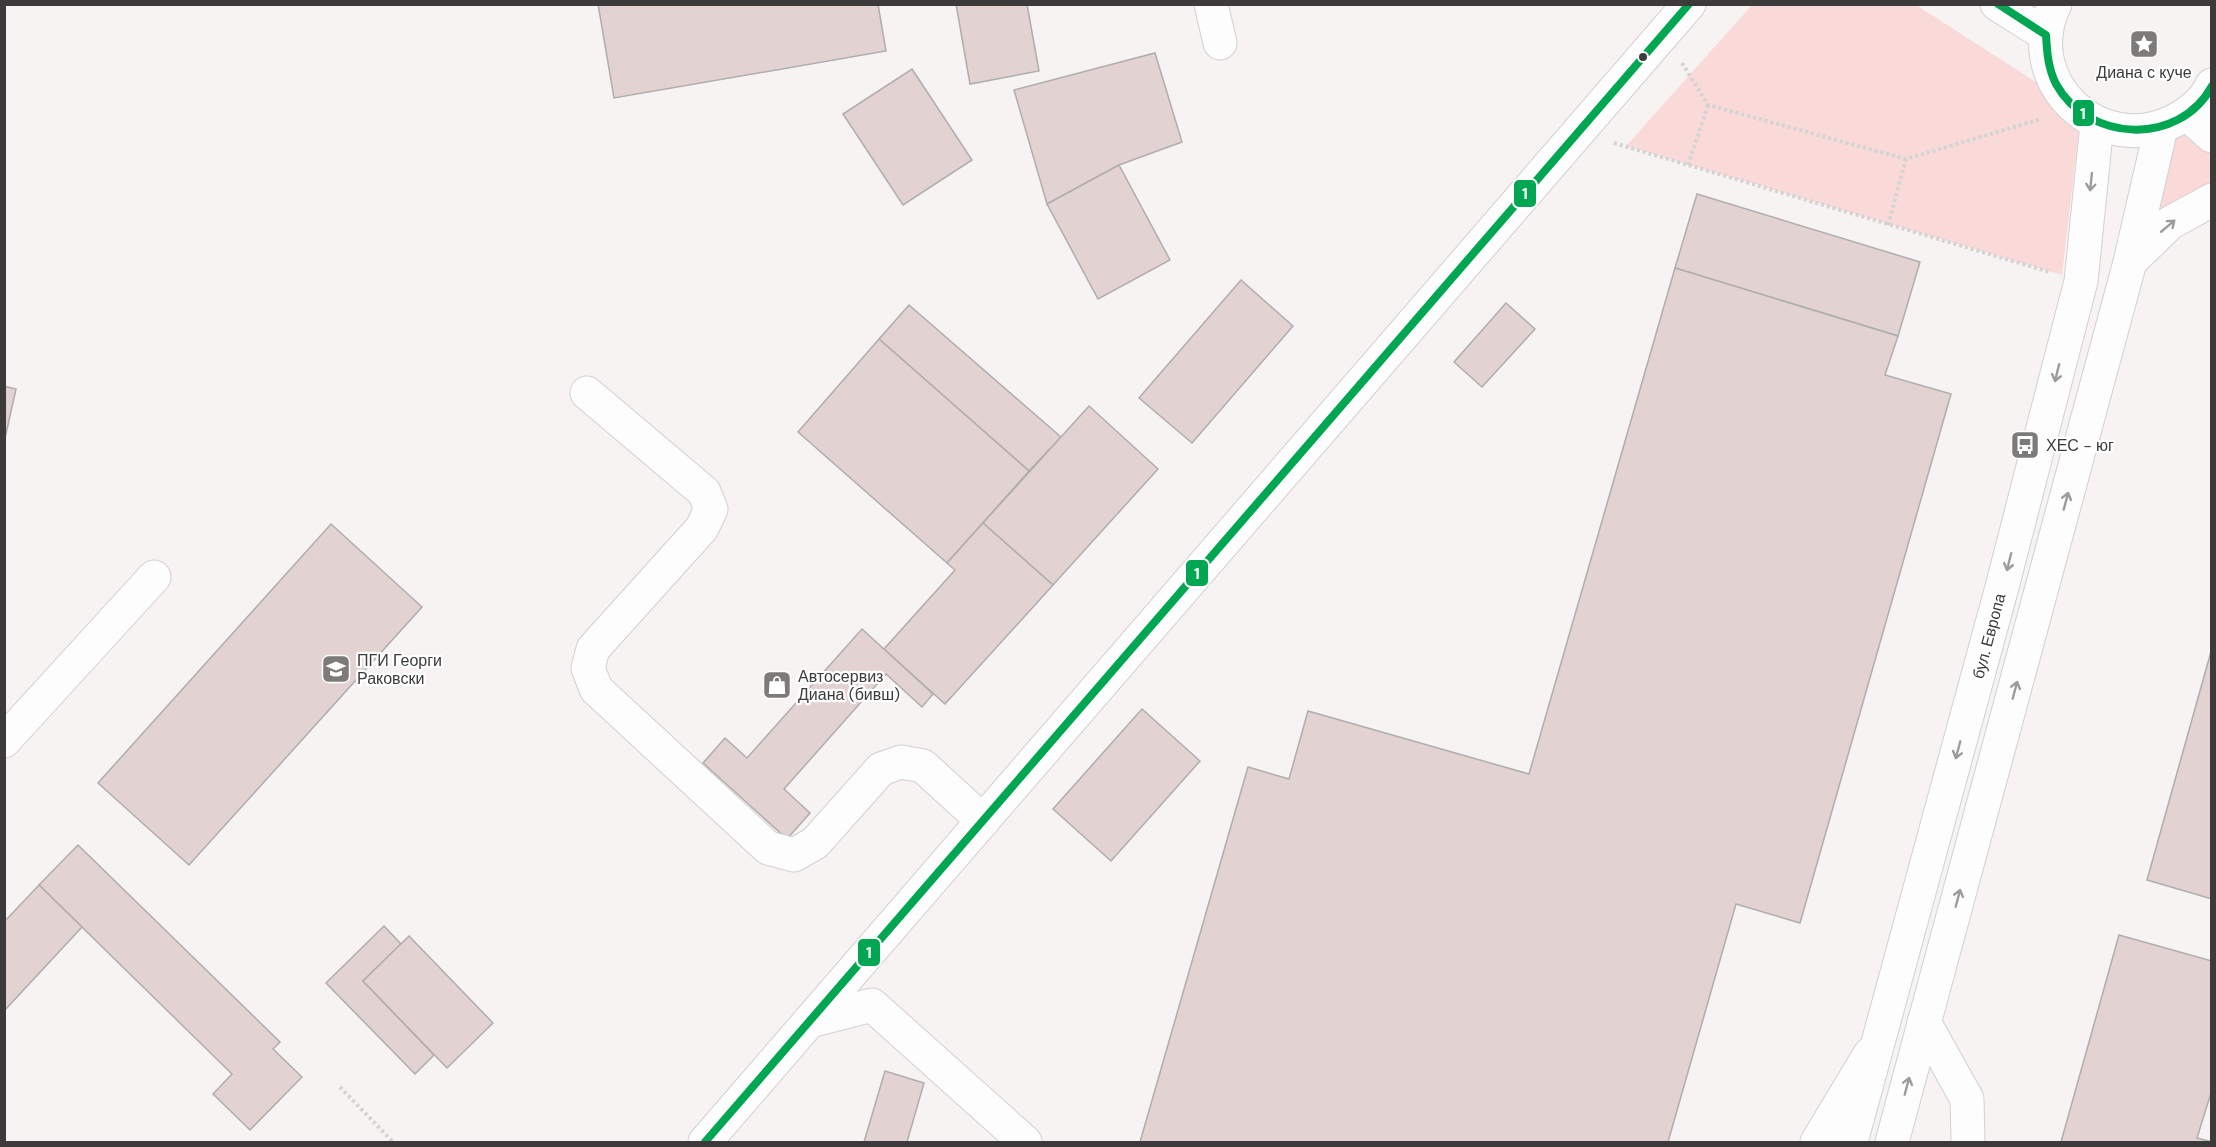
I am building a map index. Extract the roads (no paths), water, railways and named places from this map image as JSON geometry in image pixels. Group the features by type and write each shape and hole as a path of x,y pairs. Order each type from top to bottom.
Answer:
{"main road":[{"path":"1211,4 1220,43"},
{"path":"705,1143 1689,4"},
{"path":"1996,4 2046,35"},
{"path":"2055,4 2046,35 2048,62 2058,87 2086,116 2118,130 2140,132 2174,121 2208,93 2211,85"},
{"name":"бул. Европа","path":"1851,1143 2002,587 2081,281 2086,116"},
{"path":"2174,121 2211,136"},
{"path":"1892,1143 2130,262 2174,121"},
{"path":"2130,262 2170,223 2211,200"},
{"path":"586,393 704,492 711,509 702,528 592,649 588,668 596,689 768,848 794,855 815,843 881,769 901,762 923,766 983,822"},
{"path":"4,741 154,577"},
{"path":"810,1021 872,1005 1025,1143"},
{"path":"1924,1022 1967,1100 1968,1143"},
{"path":"1817,1143 1879,1038"}],"place":[{"name":"Диана с куче","path":"2144,44"},
{"name":"ХЕС - юг","path":"2025,445"},
{"name":"ПГИ Георги Раковски","path":"336,669"},
{"name":"Автосервиз Диана (бивш)","path":"777,685"}]}
